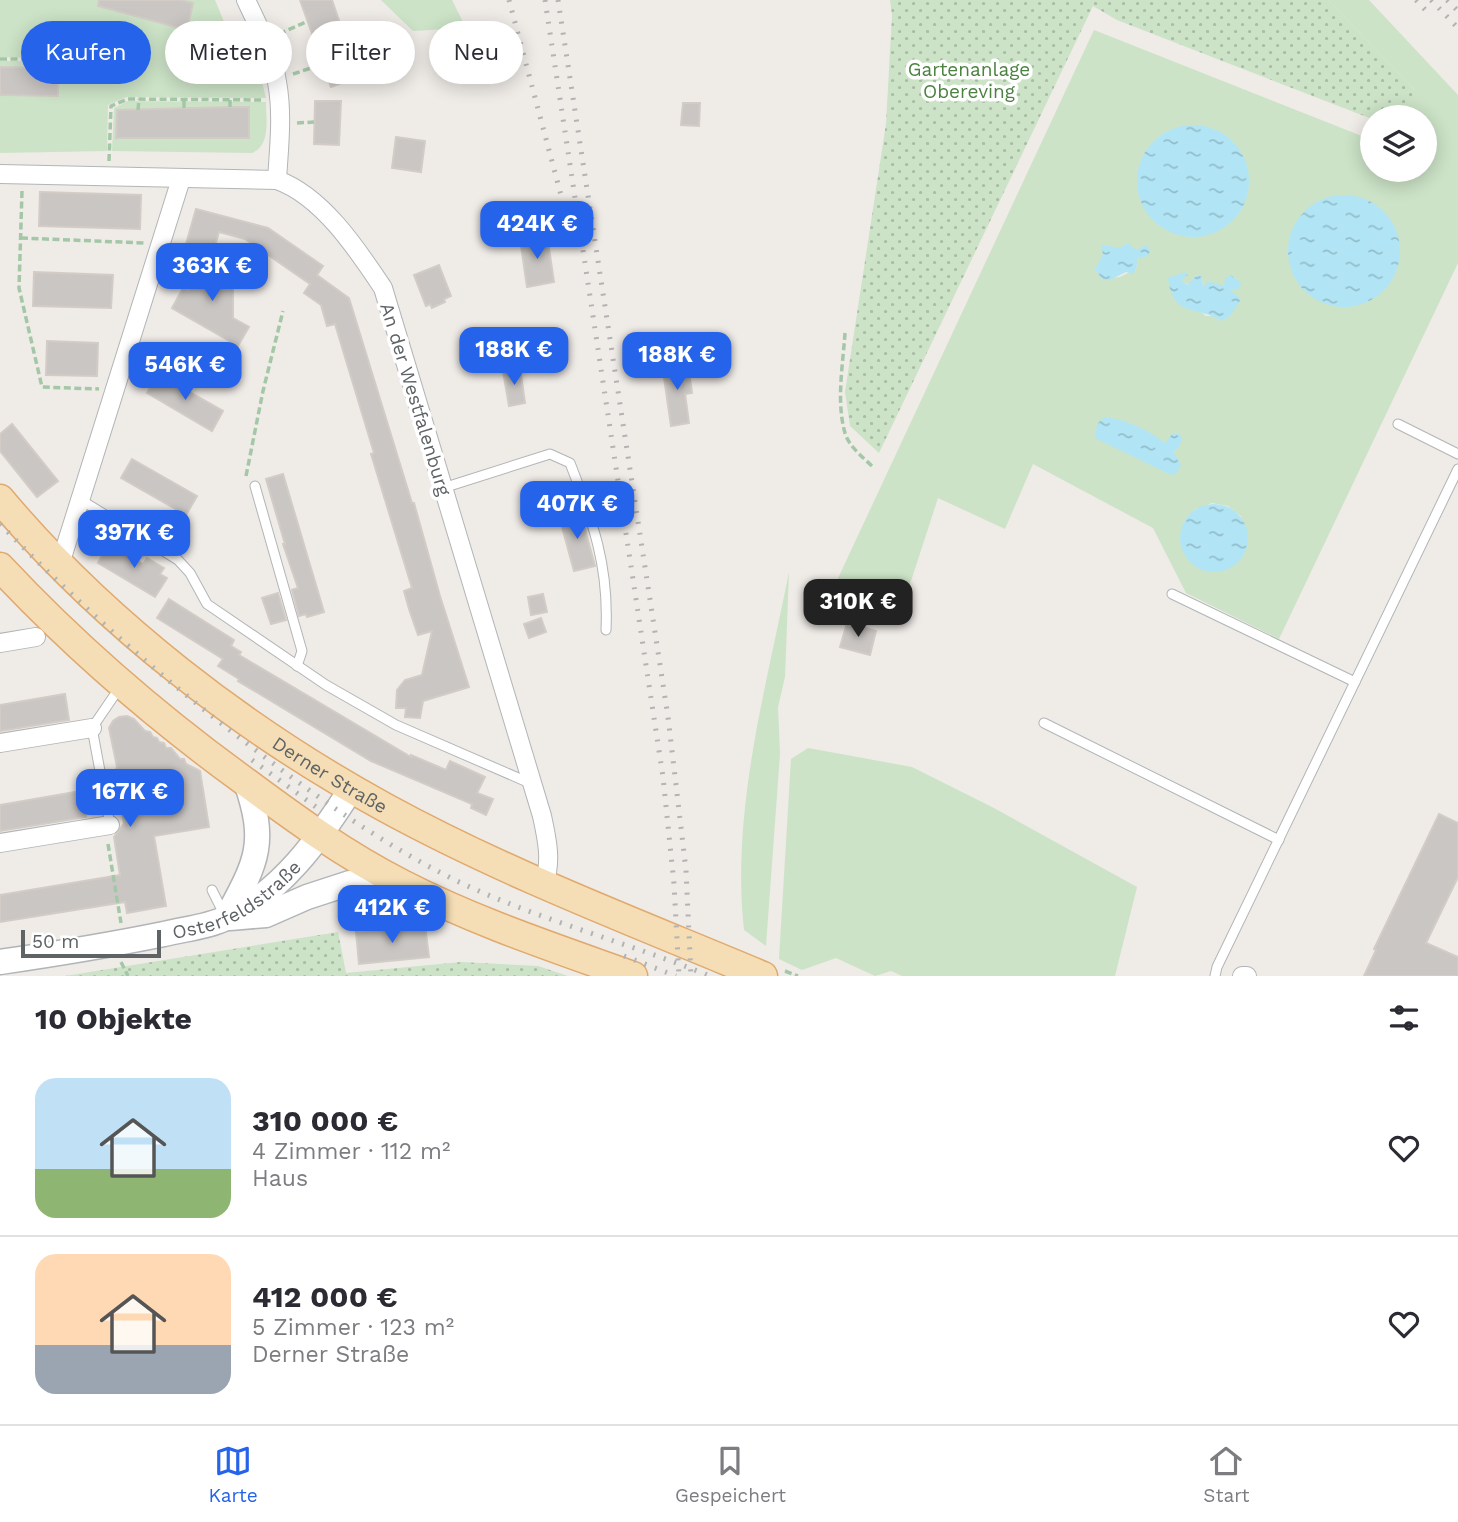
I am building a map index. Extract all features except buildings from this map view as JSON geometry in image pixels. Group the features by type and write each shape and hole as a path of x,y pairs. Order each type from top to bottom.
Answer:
{"main road":[{"name":"Derner Straße","path":"0,499 60,564 108,610 195,683 300,757 351,789 425,828 544,884 763,976"},
{"path":"0,567 52,622 121,685 319,835 401,883 477,919 633,976"}],"street":[{"path":"246,0 255,21"},
{"path":"277,84 281,124 277,180"},
{"name":"An der Westfalenburg","path":"0,174 277,180 287,183 315,203 351,242 383,288 533,784 548,843 548,874 544,884"},
{"path":"60,564 181,179"},
{"path":"0,643 36,637"},
{"path":"0,743 92,727"},
{"path":"226,919 254,864 258,846 256,810 246,782"},
{"name":"Osterfeldstraße","path":"0,962 124,942 226,919 269,891 291,870 351,789"},
{"path":"0,844 110,825"},
{"path":"226,919 266,915 307,897 350,883 401,883"},
{"path":"1242,976 1247,976"}],"lane":[{"path":"1398,424 1458,454"},
{"path":"443,488 550,454 570,463 598,540 605,574 606,630"},
{"path":"1215,976 1458,469"},
{"path":"255,486 302,651 297,666"},
{"path":"81,500 178,560 190,573 207,604 297,666 396,726 533,784"},
{"path":"1172,594 1355,682"},
{"path":"110,825 92,727 121,685"},
{"path":"1044,723 1279,840"},
{"path":"212,890 226,919"}],"path":[{"path":"0,60 21,59"},
{"path":"109,177 111,106 128,99 268,100"},
{"path":"138,110 139,99"},
{"path":"184,99 184,108"},
{"path":"230,100 230,107"},
{"path":"23,175 19,288 42,387 115,389"},
{"path":"21,238 161,243"},
{"path":"255,486 249,486 246,475 263,391 284,312"},
{"path":"845,332 842,406 846,435 857,452 874,468"},
{"path":"110,825 106,834 124,942"}],"green space":[{"path":"0,0 215,0 224,21 165,21 165,84 262,84 266,98 127,97 108,105 107,151 0,153 0,61 21,61 21,84 151,84 151,21 21,21 21,58 0,57"},
{"path":"381,0 452,0 462,21 429,21 429,30 415,31 415,21 403,21"},
{"name":"Gartenanlage Obereving","path":"890,0 1328,0 1416,91 1409,105 1360,105 1360,114 1117,20 1093,6 879,453 850,426 845,392 886,124 892,15"},
{"path":"1328,0 1369,0 1458,95 1458,263 1279,639 1186,593 1153,528 1033,464 1005,529 938,498 897,624 826,604 1094,30 1360,135 1360,182 1437,182 1437,105 1408,105 1415,90","holes":["1222,133 1243,156 1227,225 1203,236 1175,234","1119,248 1136,250 1136,269 1120,277 1102,279 1095,269 1098,268 1104,252","1185,272 1180,280 1189,285 1197,275 1202,277 1203,288 1224,286 1221,321 1213,316 1206,316 1170,289","1212,503 1228,506 1242,517 1194,510"]},
{"path":"128,101 266,102 265,138 252,153 112,151 114,108"},
{"path":"789,572 785,677 778,707 780,754 766,946 744,930 742,840 753,750"},
{"path":"808,748 912,767 992,807 1137,887 1115,976 902,976 891,971 875,976 836,958 802,970 779,959 791,759"},
{"path":"338,932 346,973 461,962 538,966 568,976 65,976"}],"water":[{"path":"1193,125 1214,130 1232,142 1244,160 1249,181 1244,202 1232,220 1214,232 1193,237 1172,232 1154,220 1142,202 1137,181 1142,160 1154,142 1172,130"},
{"path":"1344,195 1366,199 1384,211 1396,229 1400,251 1396,273 1384,291 1366,303 1344,307 1322,303 1304,291 1292,273 1288,251 1292,229 1304,211 1322,199"},
{"path":"1128,243 1136,250 1146,245 1150,250 1148,256 1138,258 1132,274 1126,272 1110,280 1102,279 1094,268 1097,268 1102,255 1101,247 1103,245 1119,248"},
{"path":"1185,272 1188,275 1181,280 1188,285 1197,275 1202,276 1203,287 1208,281 1224,286 1225,278 1231,275 1242,284 1238,289 1229,289 1241,299 1230,316 1221,321 1188,309 1175,300 1168,278"},
{"path":"1104,417 1136,426 1165,443 1173,433 1179,434 1182,438 1179,447 1173,452 1181,464 1177,473 1171,475 1095,438 1097,424"},
{"path":"1214,504 1227,506 1238,514 1246,525 1246,551 1238,562 1227,570 1214,572 1201,570 1190,562 1182,551 1180,538 1182,525 1190,514 1201,506"}],"railway":[{"path":"509,0 574,244"},
{"path":"545,0 663,777 674,884 679,976"},
{"path":"558,0 668,717 686,870 691,976"},
{"path":"1416,0 1430,15"},
{"path":"1431,0 1458,28"},
{"path":"1447,0 1458,11"},
{"path":"0,524 97,618 165,677 234,734 360,826 432,868 488,895 710,976"},
{"path":"252,760 320,810"},
{"path":"624,956 676,976"}]}
